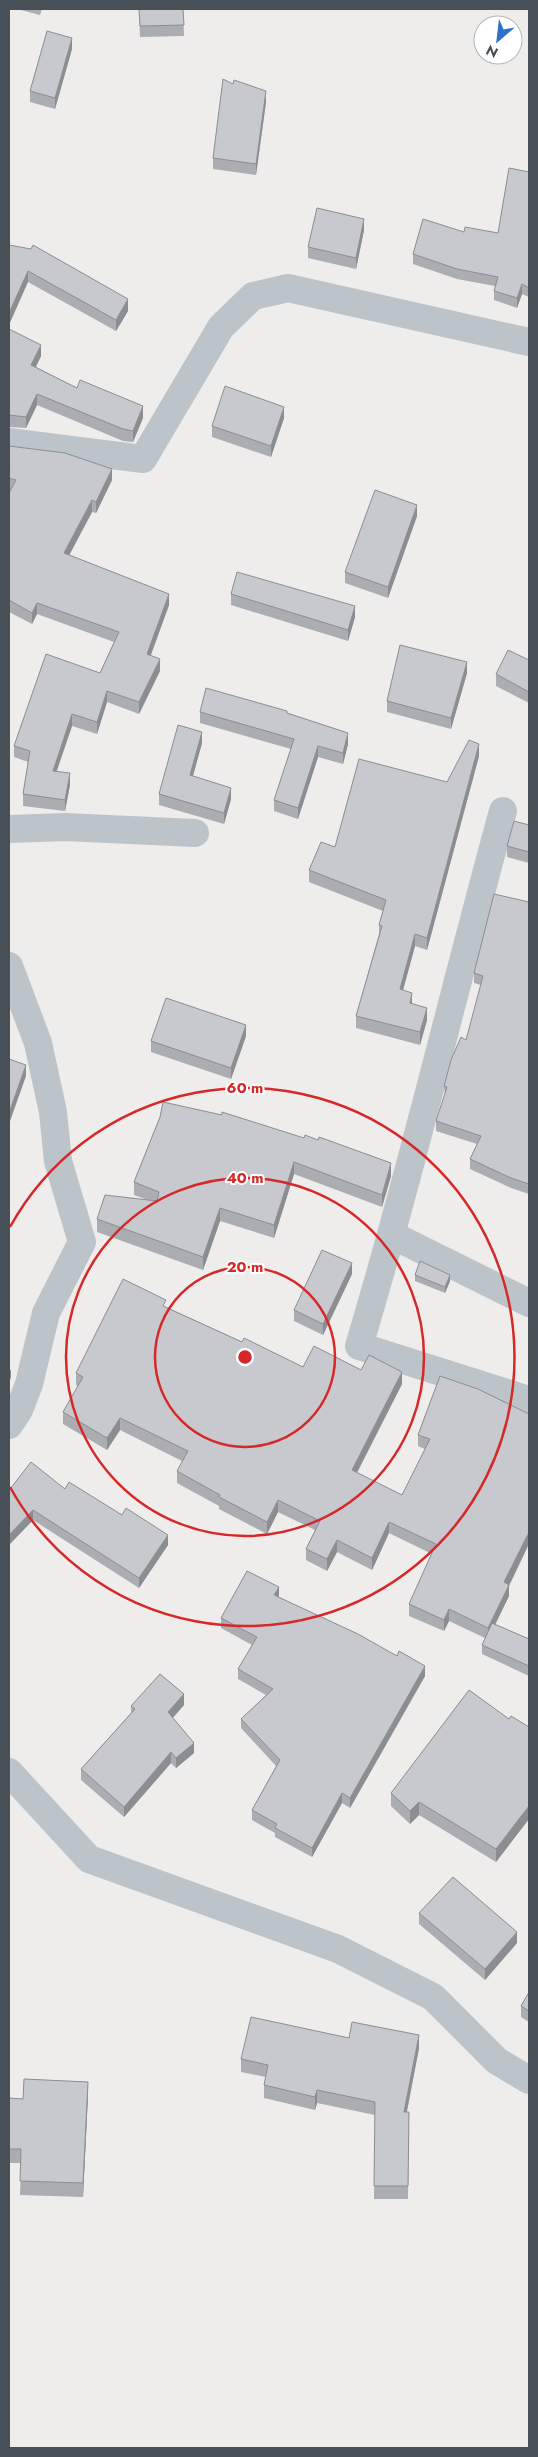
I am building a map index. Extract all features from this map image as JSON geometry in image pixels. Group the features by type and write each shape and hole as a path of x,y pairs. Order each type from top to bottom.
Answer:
{"street":[{"path":"9,442 143,459 221,326 253,296 288,288 529,342"},
{"path":"503,811 392,1235 359,1346 529,1400"},
{"path":"9,829 65,827 196,833"},
{"path":"9,966 38,1043 53,1112 58,1161 82,1242 46,1314 30,1384 19,1410 9,1425"},
{"path":"392,1235 529,1302"},
{"path":"9,1772 89,1859 338,1949 390,1975 433,1997 497,2061 529,2080"}],"building":[{"path":"139,9 183,9 184,25 140,26"},
{"path":"47,31 72,38 55,98 30,91"},
{"path":"223,79 233,84 234,80 266,91 256,164 213,158"},
{"path":"509,168 529,172 529,288 522,284 517,298 494,291 498,277 457,269 413,254 423,219 464,232 465,227 498,233"},
{"path":"317,208 364,219 356,258 308,247"},
{"path":"9,245 31,249 33,245 128,299 116,320 28,271 9,313"},
{"path":"9,329 41,345 31,365 77,388 80,380 143,406 133,431 123,429 37,394 26,417 9,415"},
{"path":"225,386 284,407 271,446 212,426"},
{"path":"9,446 65,453 112,469 96,502 92,500 64,553 169,594 147,654 160,659 139,702 107,691 97,722 72,714 53,771 70,773 65,800 23,794 30,751 14,746 46,654 100,673 119,632 37,603 32,613 9,600 9,493 16,480 9,478"},
{"path":"375,490 417,505 388,587 345,572"},
{"path":"237,572 355,606 348,630 231,594"},
{"path":"400,645 467,662 451,718 387,701"},
{"path":"508,650 529,660 529,692 496,674"},
{"path":"206,688 287,711 287,713 348,733 343,753 318,746 298,808 274,800 294,739 200,712"},
{"path":"178,725 202,732 190,775 231,788 224,813 159,794"},
{"path":"469,740 479,744 427,938 415,934 400,989 412,993 410,1003 427,1008 420,1032 356,1016 382,926 379,925 386,900 309,870 321,842 335,847 359,759 447,782"},
{"path":"514,821 529,825 529,852 507,846"},
{"path":"494,894 529,902 529,1184 470,1159 481,1136 436,1121 447,1087 444,1086 451,1060 461,1037 466,1040 483,976 474,973"},
{"path":"166,998 246,1025 231,1068 151,1041"},
{"path":"9,1059 26,1065 9,1113"},
{"path":"163,1102 222,1115 222,1112 304,1138 305,1135 318,1140 319,1137 391,1163 382,1195 294,1162 274,1225 220,1208 203,1257 97,1219 105,1195 157,1201 159,1192 134,1182 160,1117"},
{"path":"322,1250 352,1263 323,1324 294,1310"},
{"path":"420,1261 450,1275 445,1287 415,1275"},
{"path":"123,1279 166,1300 163,1306 242,1342 244,1338 303,1367 314,1346 361,1370 369,1355 402,1372 352,1470 402,1495 430,1439 418,1435 440,1376 478,1389 529,1414 529,1532 504,1582 509,1585 488,1628 449,1609 444,1620 409,1604 436,1544 389,1522 372,1558 337,1540 327,1559 306,1549 320,1521 278,1500 267,1522 219,1497 220,1495 177,1471 188,1451 120,1418 107,1438 63,1412 83,1377 76,1373"},
{"path":"31,1462 65,1489 69,1482 122,1515 126,1508 168,1535 139,1578 33,1510 9,1535 9,1488"},
{"path":"247,1571 279,1587 274,1595 358,1634 397,1656 399,1651 425,1666 350,1798 342,1793 312,1848 275,1828 277,1824 252,1810 280,1760 241,1719 273,1689 238,1669 257,1637 221,1618"},
{"path":"492,1623 529,1639 529,1666 482,1645"},
{"path":"160,1674 184,1694 168,1712 194,1743 176,1758 171,1752 124,1807 81,1769 135,1709 131,1706"},
{"path":"469,1690 509,1719 511,1716 529,1727 529,1806 496,1849 419,1802 410,1811 391,1793"},
{"path":"453,1877 517,1932 485,1969 419,1913"},
{"path":"529,1992 529,2011 521,2006"},
{"path":"251,2017 349,2038 352,2022 419,2035 404,2112 409,2112 408,2186 374,2186 375,2102 317,2090 315,2097 264,2085 268,2065 241,2059"},
{"path":"24,2079 88,2082 83,2183 20,2181 21,2149 9,2149 9,2098 23,2099"}]}
